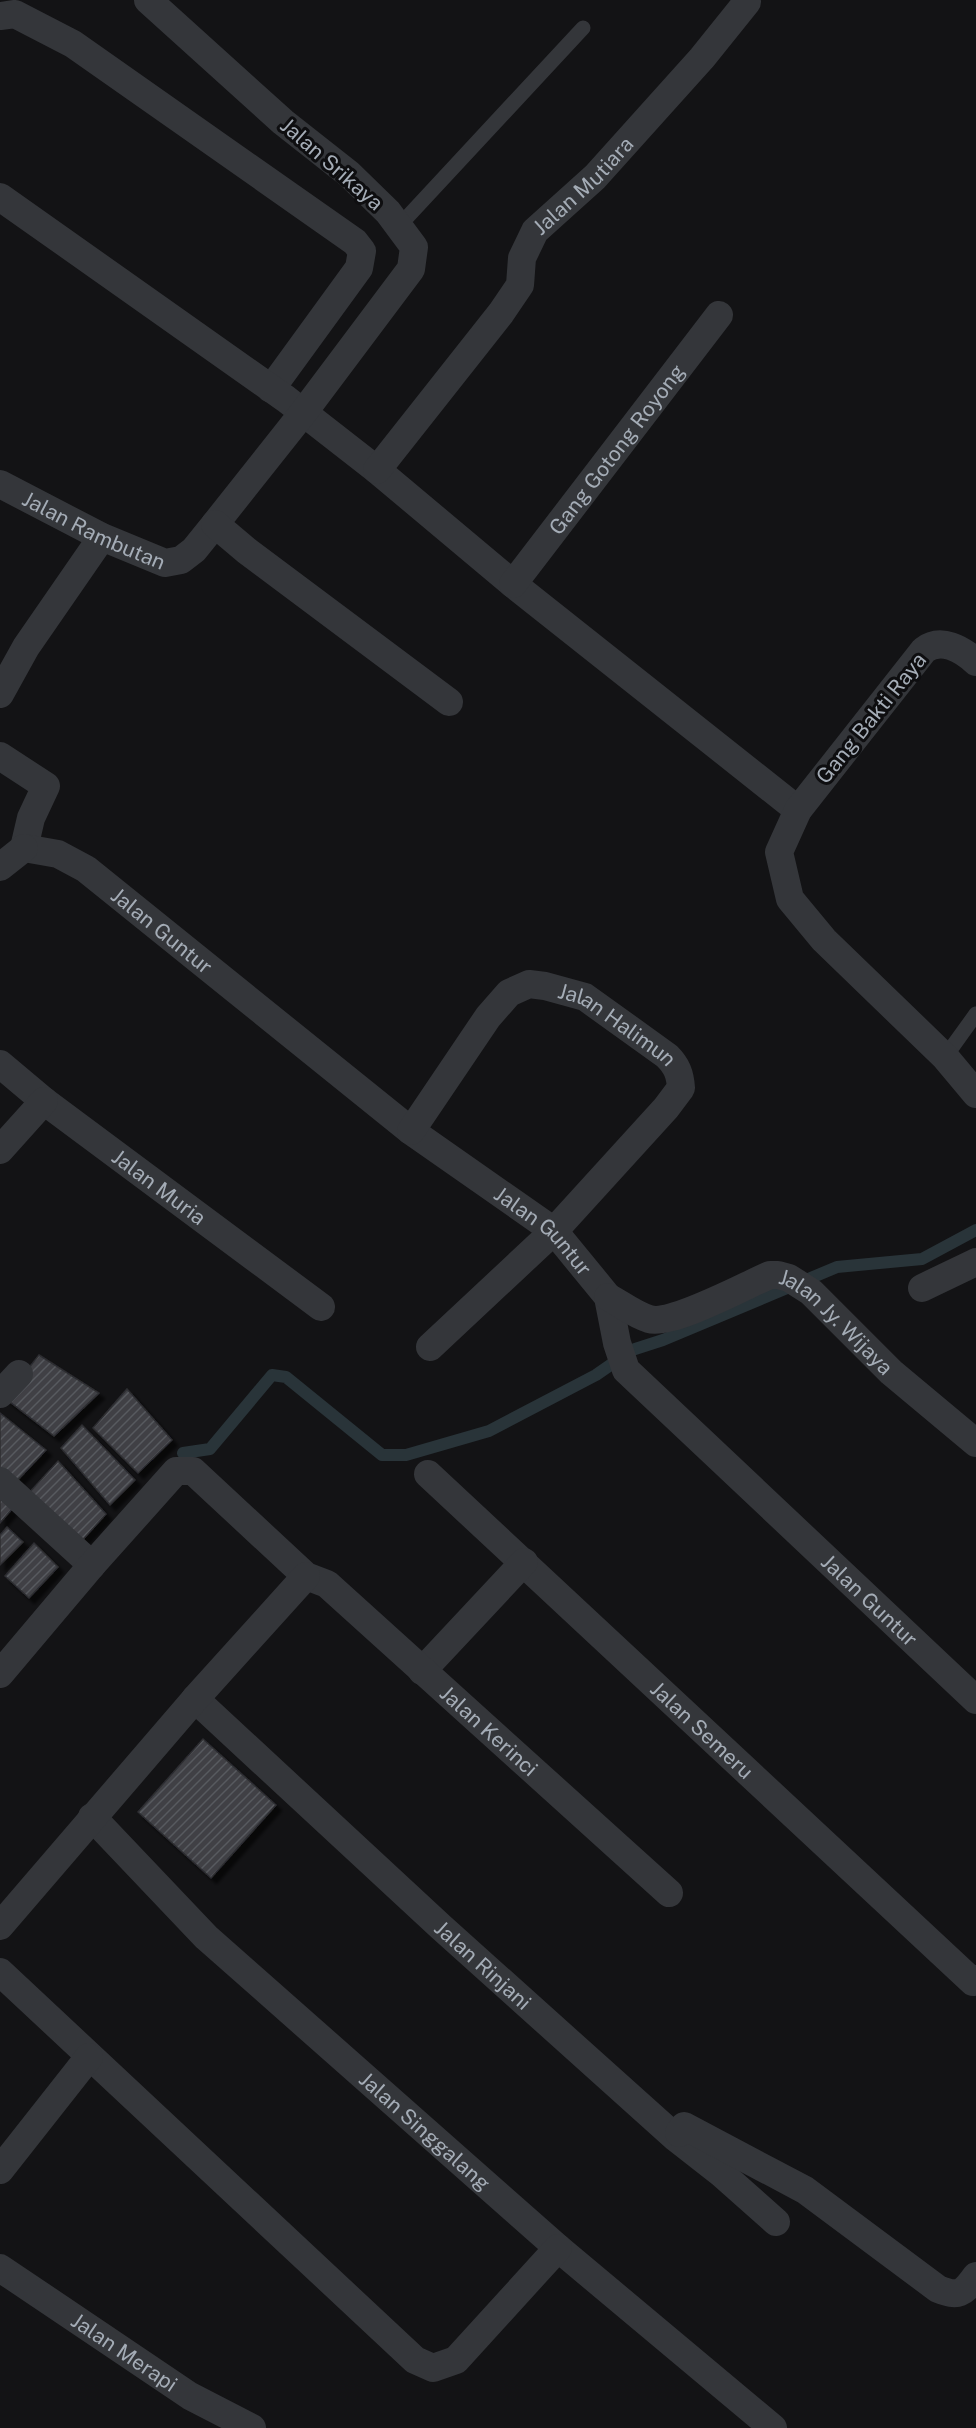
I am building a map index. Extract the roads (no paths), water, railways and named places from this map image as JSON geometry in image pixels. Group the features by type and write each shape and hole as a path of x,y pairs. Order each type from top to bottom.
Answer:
{"street":[{"name":"Jalan Srikaya","path":"148,0 283,122 349,174 380,204 414,247 411,269 303,413"},
{"name":"Jalan Mutiara","path":"377,470 501,313 520,285 522,258 535,231 595,177 702,58 747,1"},
{"path":"0,16 15,14 73,44 355,242 362,251 359,267 271,389"},
{"path":"0,197 303,413 377,470 513,584 798,810"},
{"name":"Gang Gotong Royong","path":"513,584 719,315"},
{"name":"Jalan Rambutan","path":"0,484 102,537 165,563 175,562 194,550 303,413"},
{"path":"215,524 247,551 449,702"},
{"path":"0,694 26,648 102,537"},
{"name":"Gang Bakti Raya","path":"964,654 939,643 924,650 798,810 779,852 790,899 824,940 945,1057 976,1094"},
{"path":"0,756 46,786 31,818 24,848 0,867"},
{"name":"Jalan Guntur","path":"24,848 58,854 86,869 411,1131 554,1231 608,1297 617,1343 626,1370 976,1700"},
{"name":"Jalan Halimun","path":"411,1131 488,1017 509,993 529,984 585,997 667,1056 676,1065 681,1088 666,1108 554,1231"},
{"name":"Jalan Muria","path":"0,1064 44,1101 321,1307"},
{"path":"0,1150 44,1101"},
{"path":"430,1347 554,1231"},
{"path":"922,1288 976,1262"},
{"name":"Jalan Jy. Wijaya","path":"608,1297 650,1319 668,1318 716,1300 770,1275 778,1275 800,1285 891,1372 976,1443"},
{"name":"Jalan Kerinci","path":"0,1674 92,1565 176,1471 193,1471 306,1576 327,1584 669,1893"},
{"name":"Jalan Semeru","path":"428,1474 973,1982 976,1978"},
{"path":"0,1481 92,1565"},
{"path":"422,1671 524,1562"},
{"path":"0,1926 195,1699 306,1576"},
{"name":"Jalan Rinjani","path":"195,1699 441,1927 676,2138 722,2174 776,2222"},
{"name":"Jalan Singgalang","path":"93,1817 206,1937 558,2248 773,2428"},
{"path":"0,1972 415,2360 433,2368 456,2360 558,2248"},
{"path":"0,2170 89,2057"},
{"path":"676,2138 684,2126 805,2190 938,2289 953,2295 972,2289"},
{"name":"Jalan Merapi","path":"0,2268 190,2396 252,2428"}],"lane":[{"path":"399,226 584,28"},
{"path":"945,1057 976,1014"}],"waterway":[{"path":"183,1453 210,1449 272,1375 286,1377 382,1455 406,1455 489,1431 596,1375 632,1350 663,1340 837,1267 922,1259 976,1230"}]}
